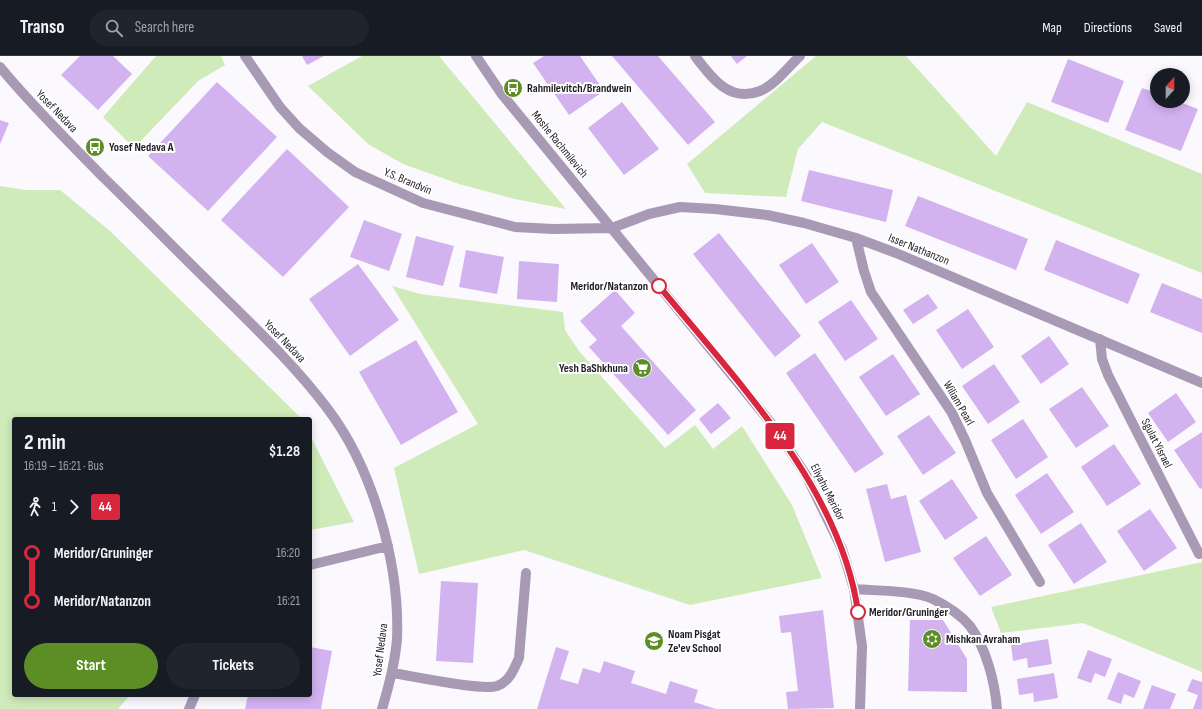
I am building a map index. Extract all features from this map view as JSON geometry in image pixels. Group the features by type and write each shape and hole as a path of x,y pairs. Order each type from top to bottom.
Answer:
{"street":[{"name":"Y.S. Brandvin","path":"245,56 280,107 299,128 327,152 355,172 389,188 423,203 515,227 553,229 612,228"},
{"name":"Moshe Rachmilevich","path":"476,56 501,93 612,228"},
{"path":"695,56 711,77 728,91 740,94 760,91 771,84 800,56"},
{"name":"Yosef Nedava","path":"0,67 19,90 83,157 286,359 324,404 345,436 362,470 388,546 395,576 397,604 396,641 392,673 382,709"},
{"name":"Isser Nathanzon","path":"612,228 649,214 680,207 715,209 767,215 804,223 856,238 1202,383"},
{"name":"Eliyahu Meridor","path":"612,228 775,428 806,475 842,548 854,589 862,646 860,709"},
{"name":"Wiliam Pearl","path":"856,238 871,292 952,413 987,493 1040,582"},
{"name":"Sgulat Yisrael","path":"1100,340 1102,359 1108,375 1199,554"},
{"path":"312,565 388,546"},
{"path":"392,673 481,687 496,686 507,680 514,671 519,658 526,573"},
{"path":"854,589 916,594 932,599 969,625 978,641 993,683 997,709"},
{"path":"188,709 194,697"}],"green space":[{"path":"156,56 221,56 225,65 198,81 134,148 103,117"},
{"path":"362,56 439,56 566,209 515,199 459,184 403,164 368,144 308,86"},
{"path":"816,56 906,56 996,156 1027,102 1202,174 1202,273 822,122 798,149 786,197 705,193 687,164"},
{"path":"0,186 26,190 60,190 110,231 300,417 12,417 12,697 128,697 118,709 0,709"},
{"path":"392,286 420,294 563,312 565,330 579,351 665,448 695,425 713,449 742,426 792,505 822,578 690,605 524,550 419,574 394,468 478,424"},
{"path":"312,439 354,522 312,530"},
{"path":"1202,562 1202,672 1083,623 1001,633 991,607"}],"building":[{"path":"80,56 113,56 132,74 98,110 61,75"},
{"path":"302,56 324,56 307,65"},
{"path":"544,56 580,56 604,91 569,115 533,63"},
{"path":"612,56 658,56 715,122 688,145"},
{"path":"731,56 747,56 737,64"},
{"path":"1068,59 1124,81 1108,123 1051,102"},
{"path":"217,82 277,137 208,211 148,156"},
{"path":"1142,88 1150,91 1150,108 1190,108 1190,106 1198,109 1181,151 1125,130"},
{"path":"622,102 659,149 624,175 588,128"},
{"path":"0,120 9,123 0,144"},
{"path":"287,149 349,207 283,277 221,220"},
{"path":"809,170 893,190 886,222 801,201"},
{"path":"918,196 1028,239 1016,270 905,226"},
{"path":"364,220 402,234 389,271 350,257"},
{"path":"719,233 801,336 775,357 693,254"},
{"path":"416,236 454,246 443,286 406,277"},
{"path":"1056,240 1140,274 1128,304 1044,270"},
{"path":"812,243 839,282 806,304 779,265"},
{"path":"466,250 504,257 497,294 459,287"},
{"path":"519,261 559,264 557,302 517,299"},
{"path":"358,264 399,320 350,356 309,299"},
{"path":"1162,283 1202,299 1202,333 1150,312"},
{"path":"615,290 635,313 621,326 696,410 668,435 589,347 597,340 580,321"},
{"path":"928,294 938,308 913,324 903,310"},
{"path":"851,300 878,339 845,361 818,322"},
{"path":"968,309 994,347 962,369 936,330"},
{"path":"1049,336 1069,364 1041,384 1021,356"},
{"path":"416,340 458,412 401,445 359,372"},
{"path":"815,353 884,454 855,473 786,373"},
{"path":"893,354 920,394 886,416 859,377"},
{"path":"994,364 1020,402 988,424 962,386"},
{"path":"1082,387 1109,426 1076,448 1049,409"},
{"path":"1176,393 1196,422 1168,442 1148,413"},
{"path":"718,403 731,418 711,434 699,419"},
{"path":"929,415 956,453 923,475 897,436"},
{"path":"1023,419 1048,457 1016,479 991,440"},
{"path":"1202,432 1202,488 1200,489 1174,450"},
{"path":"1114,444 1141,484 1107,506 1081,467"},
{"path":"1047,473 1074,512 1041,534 1015,495"},
{"path":"952,479 978,518 945,540 919,501"},
{"path":"887,484 891,499 906,495 921,552 885,562 866,489"},
{"path":"1150,509 1177,548 1144,571 1117,531"},
{"path":"1081,523 1107,562 1074,584 1048,545"},
{"path":"986,536 1012,575 980,596 953,558"},
{"path":"441,581 478,583 473,663 436,661"},
{"path":"823,610 834,708 788,709 786,692 798,691 791,632 781,633 779,616"},
{"name":"Mishkan Avraham","path":"910,620 943,620 967,659 967,692 908,691"},
{"path":"1048,639 1052,664 1028,668 1027,658 1013,661 1011,645"},
{"path":"312,647 332,651 321,709 245,709 248,697 312,697"},
{"path":"556,647 569,651 560,679 578,684 583,668 600,673 604,661 635,671 631,683 666,694 670,681 698,690 694,702 716,709 537,709"},
{"path":"1088,650 1112,659 1105,677 1095,673 1091,683 1077,678"},
{"path":"1118,672 1141,681 1134,698 1124,694 1121,704 1107,699"},
{"path":"1054,673 1058,698 1034,702 1033,693 1019,695 1017,679"},
{"path":"1192,679 1202,682 1202,709 1193,709 1198,695 1187,691"},
{"path":"1152,685 1176,694 1170,709 1143,709"}],"bus line":[{"name":"44","path":"659,286 775,428 806,475 842,548 854,589 858,612"}],"place":[{"name":"Rahmilevitch/Brandwein","path":"513,88"},
{"name":"Yosef Nedava A","path":"95,147"},
{"name":"Meridor/Natanzon","path":"659,286"},
{"name":"Yesh BaShkhuna","path":"642,368"},
{"name":"Meridor/Gruninger","path":"858,612"},
{"name":"Mishkan Avraham","path":"932,639"},
{"name":"Noam Pisgat Ze'ev School","path":"654,641"}]}
